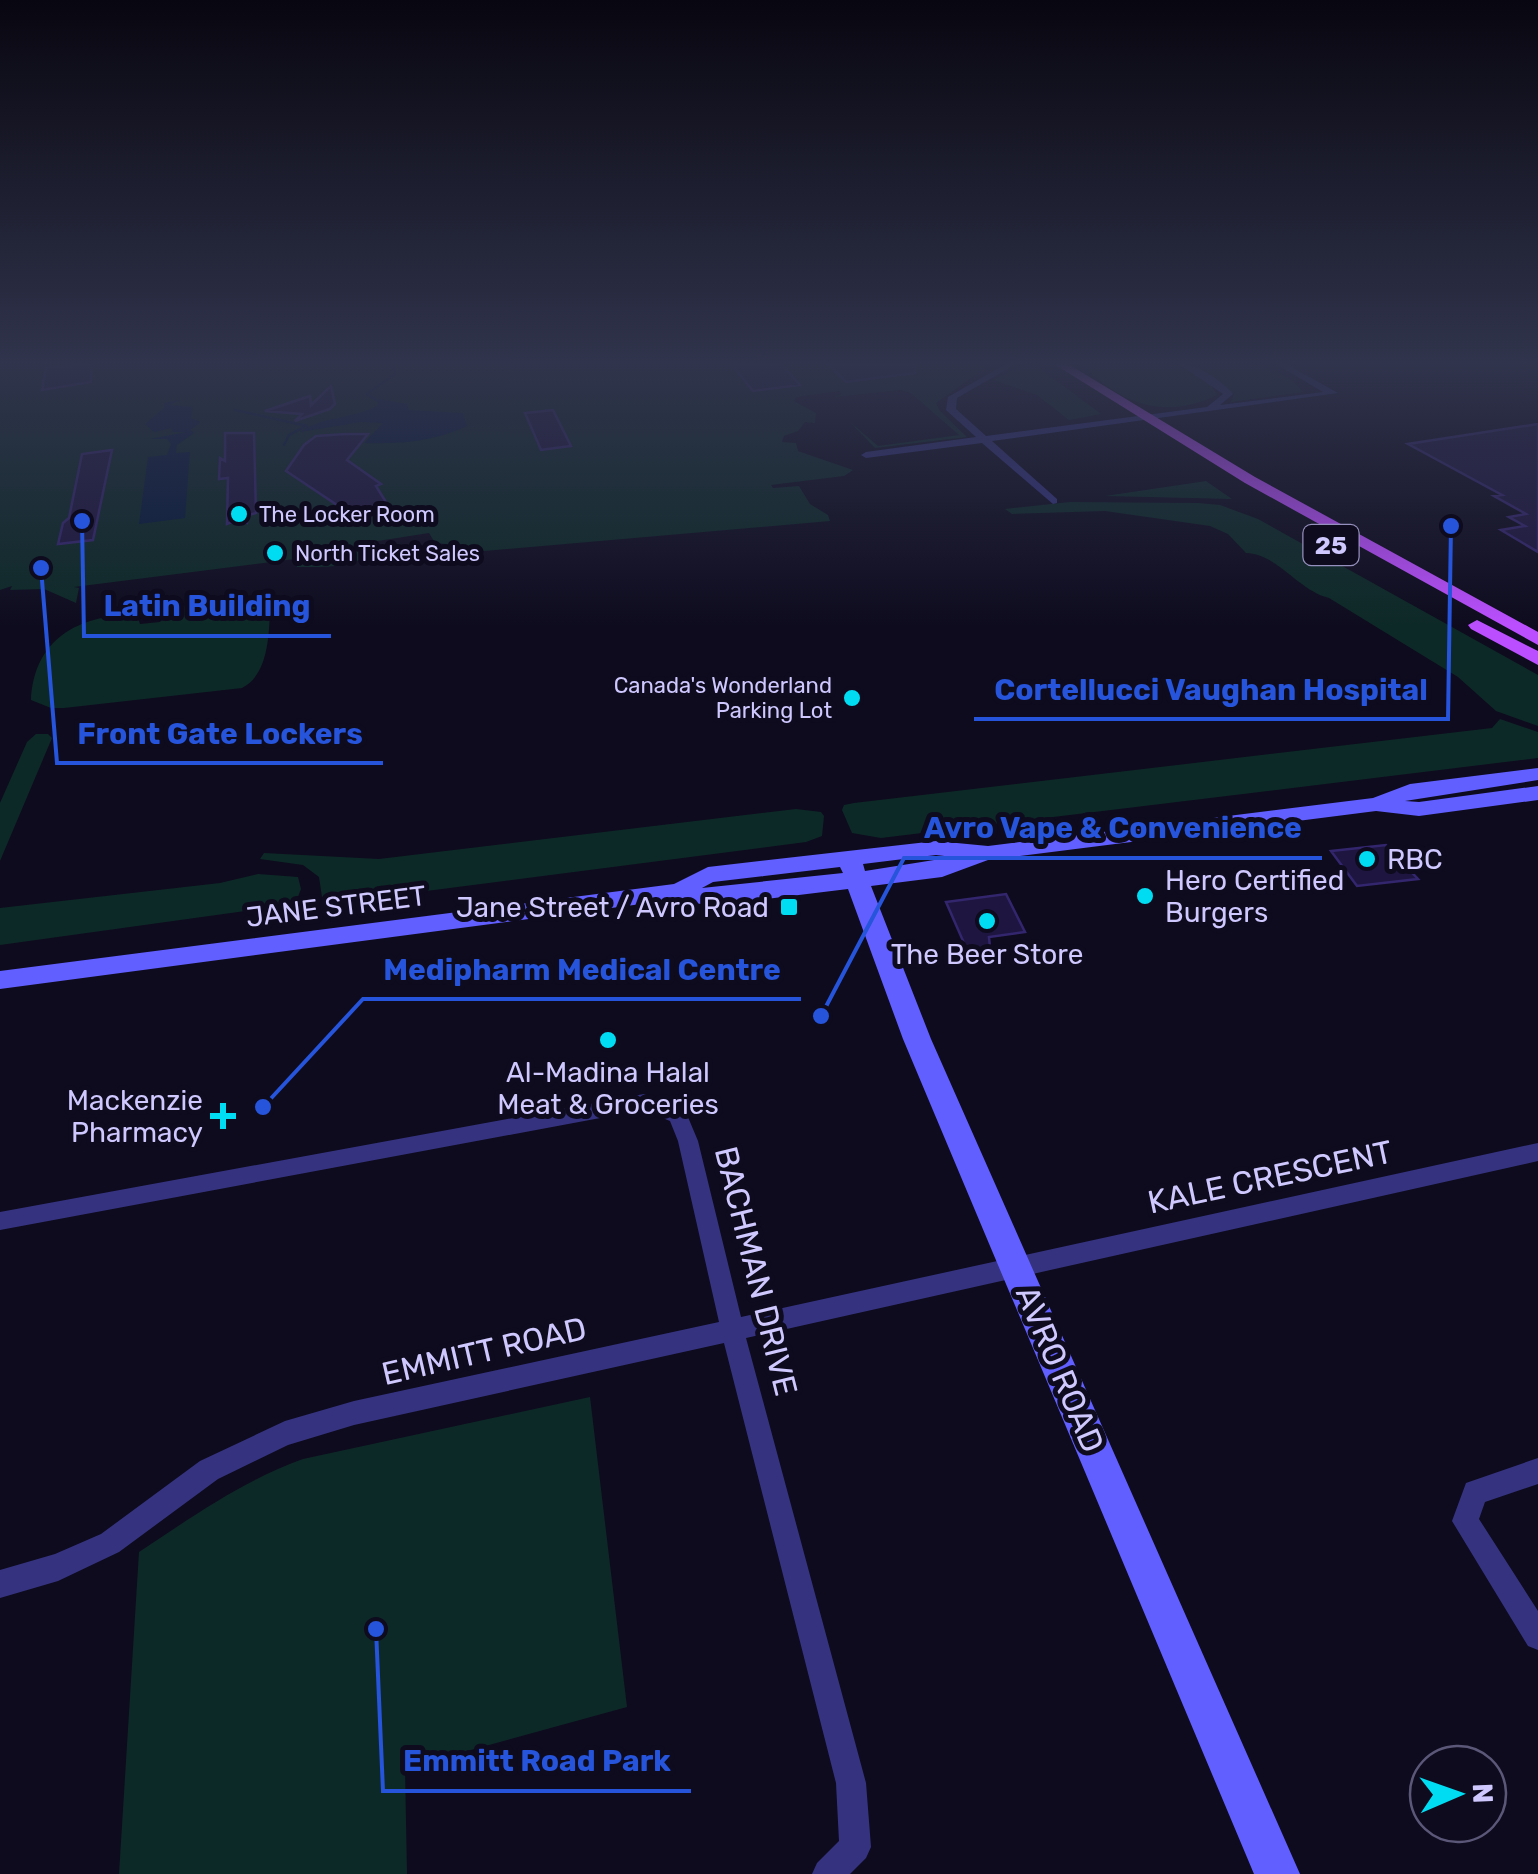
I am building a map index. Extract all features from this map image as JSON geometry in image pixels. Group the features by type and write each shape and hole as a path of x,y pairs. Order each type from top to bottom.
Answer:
{"main road":[{"name":"25","path":"1188,451 1302,528 1538,659"},
{"name":"25","path":"1197,451 1538,639"},
{"name":"JANE STREET","path":"1376,804 1410,791 1538,774"},
{"name":"JANE STREET","path":"0,980 679,891 709,898 853,870 942,870 988,852 1376,804 1419,809 1538,794"},
{"name":"AVRO ROAD","path":"853,870 916,1039 1277,1874"}],"street":[{"path":"866,455 891,451"},
{"path":"1000,451 1053,501"},
{"name":"BACHMAN DRIVE","path":"1,1223 644,1102 678,1116 688,1141 732,1329 850,1783 855,1847 828,1874"},
{"name":"KALE CRESCENT","path":"1016,1266 1538,1152"},
{"name":"EMMITT ROAD","path":"0,1584 58,1567 110,1543 208,1470 286,1434 354,1413 1016,1266"},
{"path":"1538,1472 1475,1492 1465,1521 1538,1636"}],"green space":[{"path":"0,451 799,451 853,470 844,476 771,485 799,486 810,504 828,515 830,521 461,553 468,546 435,543 429,533 378,541 365,549 371,552 364,558 336,566 297,567 295,559 74,587 79,588 76,603 44,589 10,590 12,586 0,590"},
{"path":"1206,481 1232,499 1105,496"},
{"path":"1070,502 1199,503 1220,505 1258,519 1538,675 1538,726 1496,711 1458,677 1308,588 1278,565 1246,553 1228,534 1210,526 1105,511 1012,514 1005,509"},
{"path":"248,596 260,598 270,607 269,629 258,673 242,688 64,708 51,708 31,700 41,660 64,634 79,625 137,615 140,624 160,622 180,607"},
{"path":"1500,719 1538,732 1538,758 881,838 852,833 842,810 844,805 854,803 1492,728"},
{"path":"36,734 52,738 0,861 0,803 27,742"},
{"path":"796,809 821,812 822,836 806,842 333,903 322,897 319,877 303,865 260,859 264,853 379,859"},
{"path":"258,874 298,877 301,889 295,904 0,945 0,908 220,883"},
{"path":"590,1397 627,1707 405,1768 407,1874 119,1874 139,1552 238,1489 303,1459"}],"water":[{"path":"168,451 190,452 185,518 139,524 148,457 167,455"}],"building":[{"path":"112,451 93,540 58,544 63,523 69,518 82,454"},
{"path":"225,451 254,451 256,513 249,515 247,523 237,520 227,524 228,478 219,479 220,458 225,461"},
{"path":"300,451 354,451 347,460 381,484 376,486 386,502 349,513 286,471"},
{"path":"1422,451 1538,451 1538,552 1501,530 1525,526 1509,517 1526,514 1494,496 1502,495"},
{"name":"RBC","path":"1386,845 1418,879 1357,886 1331,851"},
{"name":"The Beer Store","path":"1006,894 1025,932 989,937 990,947 967,950 946,902"}],"place":[{"name":"The Locker Room","path":"239,514"},
{"name":"Latin Building","path":"82,521"},
{"name":"Cortellucci Vaughan Hospital","path":"1451,526"},
{"name":"North Ticket Sales","path":"275,553"},
{"name":"Front Gate Lockers","path":"41,568"},
{"name":"Canada's Wonderland Parking Lot","path":"852,698"},
{"name":"RBC","path":"1367,859"},
{"name":"Hero Certified Burgers","path":"1145,896"},
{"name":"Jane Street / Avro Road","path":"789,907"},
{"name":"The Beer Store","path":"987,921"},
{"name":"Avro Vape & Convenience","path":"821,1016"},
{"name":"Al-Madina Halal Meat & Groceries","path":"608,1040"},
{"name":"Medipharm Medical Centre","path":"263,1107"},
{"name":"Mackenzie Pharmacy","path":"223,1116"},
{"name":"Emmitt Road Park","path":"376,1629"}]}
